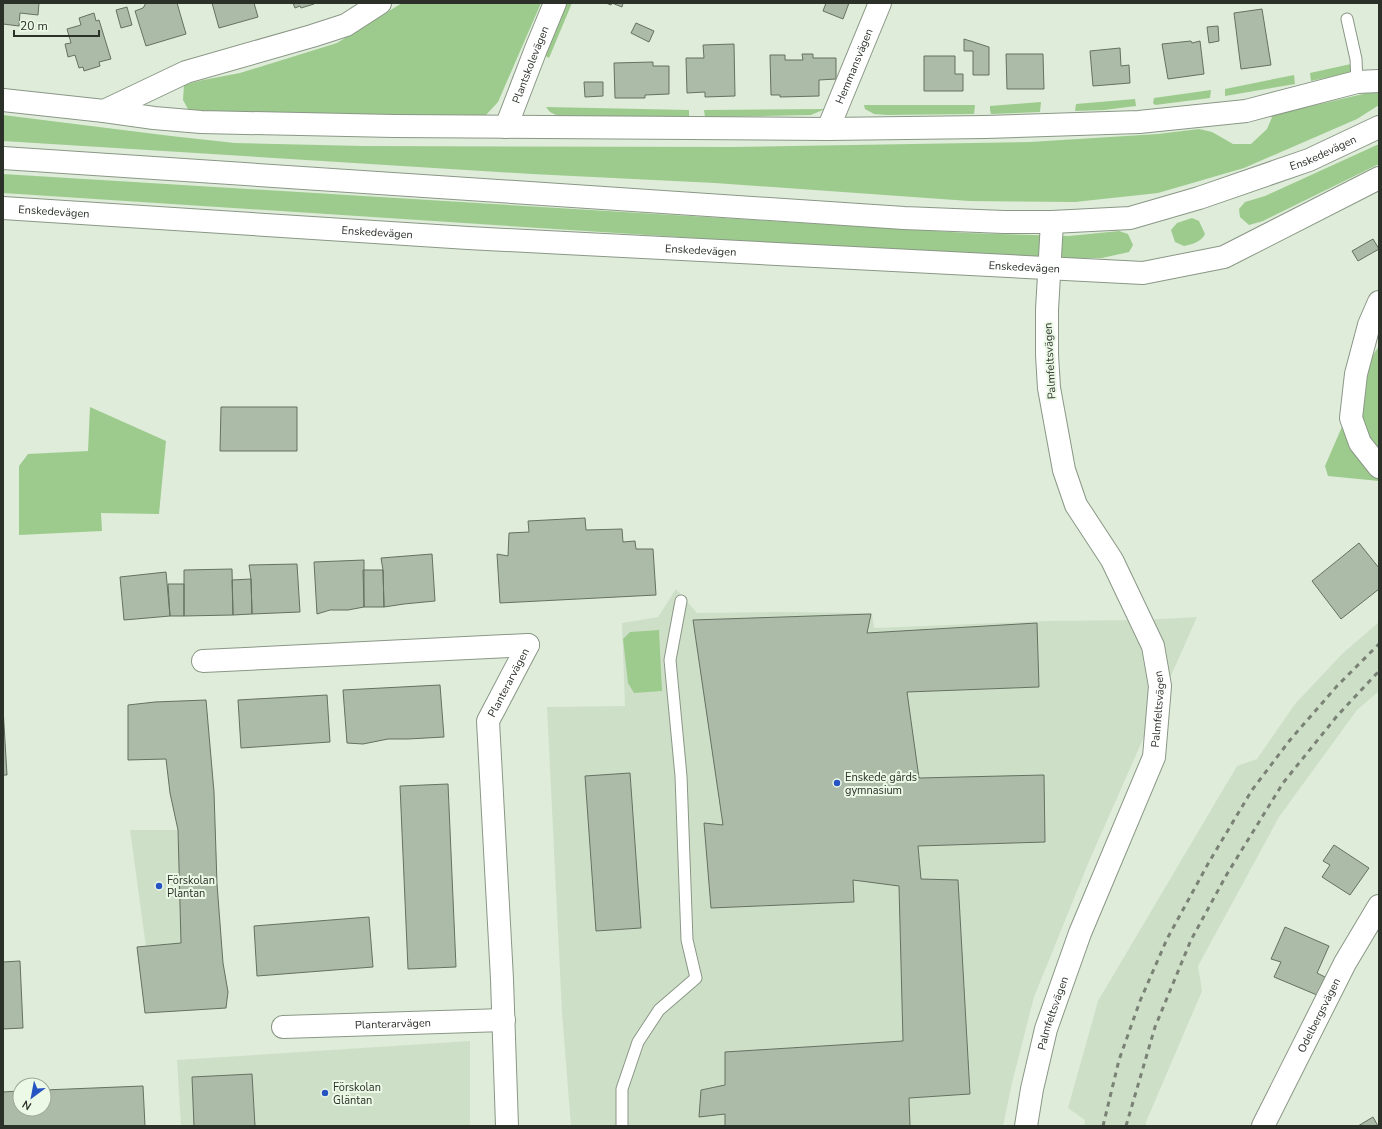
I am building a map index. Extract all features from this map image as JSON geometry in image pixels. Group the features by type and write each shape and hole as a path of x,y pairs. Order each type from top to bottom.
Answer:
{"street":[{"path":"104,111 186,72 346,25 380,3"},
{"name":"Plantskolevägen","path":"506,127 555,3"},
{"name":"Hemmansvägen","path":"828,129 880,3"},
{"path":"3,100 154,118 201,122 506,127 828,129 985,127 1139,122 1246,111 1357,82 1379,81"},
{"name":"Enskedevägen","path":"3,158 904,218 1004,222 1052,222 1130,218 1151,212 1199,198 1310,160 1379,127"},
{"name":"Enskedevägen","path":"3,208 468,238 1143,273 1224,256 1379,178"},
{"name":"Palmfeltsvägen","path":"1026,1126 1032,1089 1046,1029 1080,933 1154,757 1160,686 1153,646 1112,560 1076,505 1064,470 1049,388 1047,355 1049,268 1052,222"},
{"path":"1379,302 1370,325 1356,374 1351,418 1360,443 1379,467"},
{"name":"Planterarvägen","path":"203,661 528,645 488,721 504,1020 507,1126"},
{"name":"Odelbergsvägen","path":"1263,1126 1345,963 1379,906"},
{"name":"Planterarvägen","path":"283,1027 504,1020"}],"lane":[{"path":"1347,19 1356,59 1357,82"},
{"path":"622,1126 622,1089 638,1042 659,1010 696,978 687,940 681,776 670,660 681,601"}],"shaded area":[{"name":"Enskede gårds gymnasium","path":"676,589 697,613 872,613 874,628 1197,617 1090,859 1034,997 1012,1083 1003,1126 571,1126 562,1013 547,707 625,706 622,623 658,617"},
{"path":"1379,622 1379,691 1357,710 1279,817 1198,966 1202,991 1146,1122 1146,1126 1084,1126 1085,1120 1068,1108 1098,1001 1237,766 1257,759 1295,704 1342,654"},
{"name":"Förskolan Plantan","path":"130,830 178,830 181,943 146,947"},
{"name":"Förskolan Gläntan","path":"470,1041 470,1126 181,1126 177,1060"}],"green space":[{"path":"402,3 541,3 498,102 486,115 458,118 219,113 188,109 183,100 184,85 240,73 337,43"},
{"path":"565,3 572,3 549,58 544,55"},
{"path":"1351,64 1353,72 1311,81 1310,73"},
{"path":"1294,75 1295,84 1225,96 1225,89"},
{"path":"1378,89 1379,105 1357,119 1244,168 1158,193 1075,202 969,201 715,183 532,174 3,141 3,115 235,143 363,146 734,147 1030,142 1158,134 1199,129 1212,132 1233,144 1251,144 1267,129 1273,115 1363,94"},
{"path":"1211,90 1210,98 1155,105 1153,103 1154,98"},
{"path":"1135,99 1136,106 1104,110 1075,111 1076,104"},
{"path":"1041,102 1040,112 991,114 990,110 990,106"},
{"path":"864,105 975,105 974,114 887,115 874,114 865,109"},
{"path":"546,107 689,110 689,117 560,117 550,112"},
{"path":"825,109 811,115 705,117 704,110"},
{"path":"1379,144 1379,164 1263,221 1249,225 1240,217 1239,209 1245,202 1265,196"},
{"path":"3,174 967,233 1069,236 1119,231 1128,234 1133,245 1129,252 1102,258 1000,258 3,193"},
{"path":"1192,218 1199,221 1205,234 1203,237 1196,242 1184,246 1175,242 1171,230 1177,223"},
{"path":"1379,346 1379,481 1328,476 1325,466 1373,355"},
{"path":"90,407 166,441 159,514 101,513 102,531 19,535 19,466 28,454 88,451"},
{"path":"659,630 662,691 634,693 628,683 623,639 630,632"}],"building":[{"path":"3,3 39,3 38,15 20,13 19,26 3,24"},
{"path":"146,3 177,3 186,34 146,46 135,11 143,8"},
{"path":"212,3 254,3 258,17 219,28"},
{"path":"293,3 314,4 301,8 300,6 295,8"},
{"path":"612,3 623,3 622,7"},
{"path":"826,3 849,3 843,19 823,11"},
{"path":"127,7 132,25 121,28 116,10"},
{"path":"1262,9 1271,65 1241,69 1234,13"},
{"path":"94,13 96,21 99,20 111,59 99,62 100,66 84,71 83,67 79,68 75,55 68,57 65,44 71,43 67,29 81,25 79,18"},
{"path":"636,23 654,31 649,42 631,33"},
{"path":"1218,26 1219,41 1209,43 1207,27"},
{"path":"964,39 989,47 989,75 973,75 973,51 964,51"},
{"path":"1191,41 1192,43 1200,41 1204,74 1168,79 1162,44"},
{"path":"734,44 735,96 705,97 705,92 687,93 686,58 704,58 703,45"},
{"path":"1120,48 1121,66 1129,65 1130,83 1093,86 1090,51"},
{"path":"802,54 813,54 813,58 836,58 836,79 819,80 819,96 780,97 780,95 771,95 770,55 785,55 785,60 803,60"},
{"path":"1006,54 1043,54 1044,89 1007,89"},
{"path":"924,56 955,56 955,74 963,74 963,91 924,91"},
{"path":"653,62 653,66 669,66 669,94 645,95 645,98 615,98 614,63"},
{"path":"584,82 603,82 603,96 585,97"},
{"path":"1373,239 1379,249 1358,261 1352,251"},
{"path":"221,407 297,407 297,451 220,451"},
{"path":"585,518 586,530 622,529 623,542 635,541 636,549 653,549 656,595 500,603 497,554 508,556 509,533 529,532 528,521"},
{"path":"1359,543 1379,568 1379,589 1341,619 1312,581"},
{"path":"432,554 435,601 384,607 383,570 381,558"},
{"path":"364,560 364,607 348,610 330,610 317,614 314,562"},
{"path":"297,564 300,612 252,614 249,565"},
{"path":"232,569 233,615 184,616 184,570"},
{"path":"363,570 383,570 384,607 364,607"},
{"path":"166,572 170,616 124,620 120,577"},
{"path":"251,579 252,614 233,615 232,580"},
{"path":"168,584 184,584 184,616 170,616"},
{"path":"871,614 867,633 1037,623 1039,687 907,692 919,778 1044,775 1045,842 918,846 921,879 958,880 970,1094 909,1098 910,1126 725,1126 725,1114 699,1117 701,1090 725,1085 725,1052 903,1041 899,886 853,880 854,902 711,908 704,823 723,825 693,620"},
{"path":"440,685 444,737 388,739 363,744 347,743 343,690"},
{"path":"327,695 330,742 241,748 238,700"},
{"path":"206,700 214,792 217,884 223,963 228,992 226,1008 145,1013 137,947 181,943 178,830 170,793 166,759 128,760 128,705 155,702"},
{"path":"3,708 7,775 3,775"},
{"path":"630,773 641,928 596,931 585,776"},
{"path":"448,784 456,967 408,969 400,786"},
{"path":"1334,845 1369,868 1350,895 1322,877 1330,865 1323,861"},
{"path":"369,917 373,967 257,976 254,926"},
{"path":"1285,927 1329,946 1317,973 1325,977 1317,995 1274,977 1281,962 1271,959"},
{"path":"20,961 23,1028 3,1029 3,962"},
{"path":"252,1074 255,1126 194,1126 192,1077"},
{"path":"143,1086 145,1126 3,1126 3,1092 12,1091 12,1117 52,1117 52,1090"},
{"path":"1373,1117 1378,1126 1358,1126"}],"railway":[{"path":"1103,1126 1119,1060 1140,1001 1167,939 1209,862 1252,790 1290,740 1337,686 1379,644"},
{"path":"1126,1126 1155,1027 1191,940 1227,874 1283,783 1337,716 1379,671"}],"place":[{"name":"Enskede gårds gymnasium","path":"837,783"},
{"name":"Förskolan Plantan","path":"159,886"},
{"name":"Förskolan Gläntan","path":"325,1093"}]}
